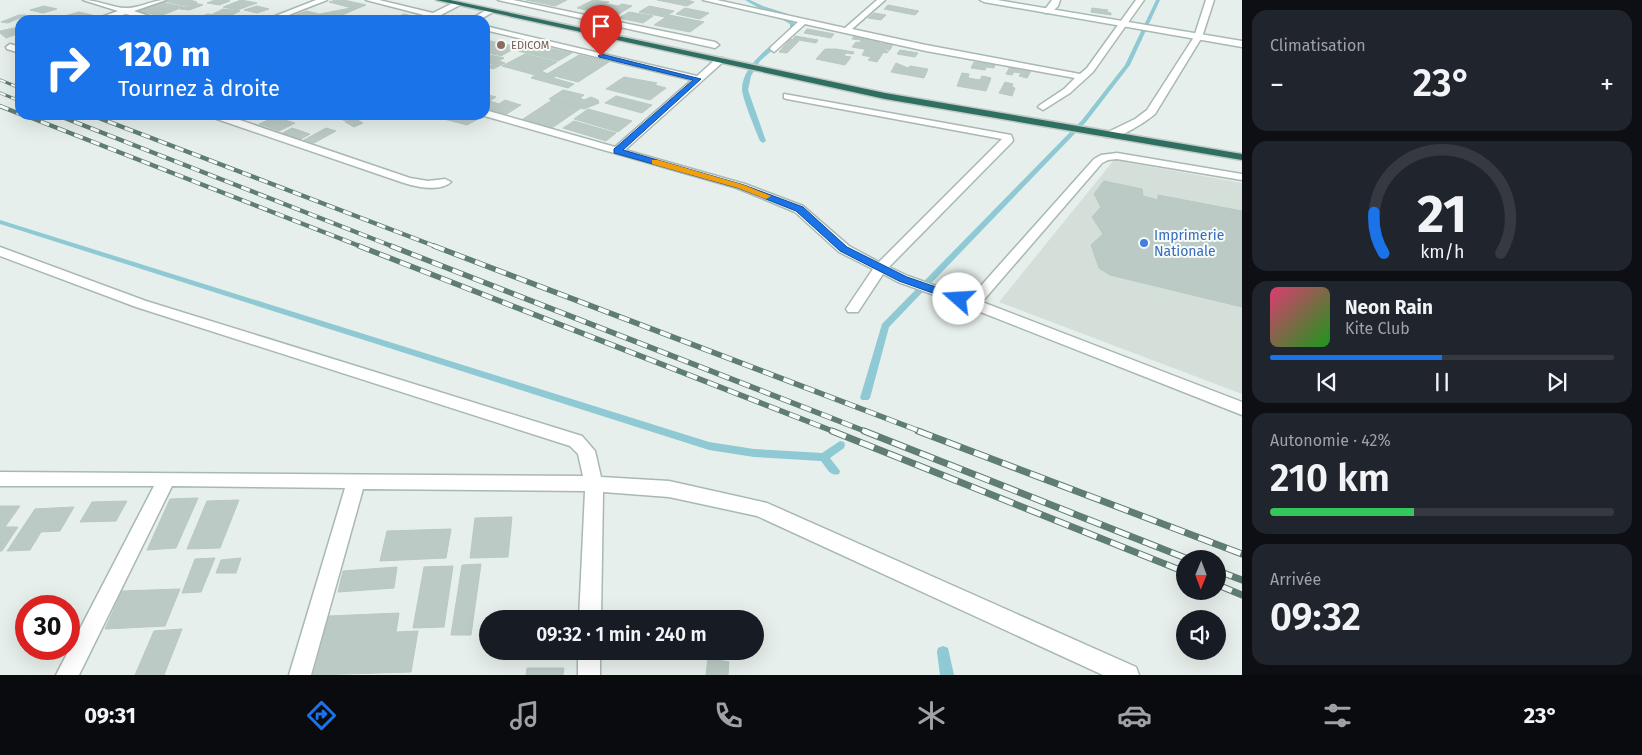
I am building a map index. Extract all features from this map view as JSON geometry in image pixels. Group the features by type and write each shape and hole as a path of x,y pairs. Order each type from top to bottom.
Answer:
{"highway":[{"path":"440,0 885,96 1242,157"}],"street":[{"path":"87,0 140,15"},
{"path":"113,15 162,0"},
{"path":"282,15 323,0"},
{"path":"370,0 434,15 458,4"},
{"path":"502,0 715,45"},
{"path":"707,0 848,29 926,48 1083,78"},
{"path":"848,29 881,0"},
{"path":"984,0 1242,44"},
{"path":"1048,11 1055,4 1056,0"},
{"path":"1042,107 1083,78 1140,0"},
{"path":"1110,135 1151,112 1198,37 1210,0"},
{"path":"483,15 491,11"},
{"path":"774,49 803,20"},
{"path":"490,29 698,79"},
{"path":"617,151 720,60"},
{"path":"787,96 1007,137 1008,140 880,268 852,309"},
{"path":"877,113 885,96"},
{"path":"490,114 741,186 799,209 844,249 903,279 973,304 1242,409"},
{"path":"230,120 408,181 428,184 444,182"},
{"path":"973,304 1098,161 1105,157 1117,156 1242,177"},
{"path":"0,251 141,304 576,441 586,451 594,484 590,610"},
{"path":"0,479 594,484 669,489 760,509 1128,675"},
{"path":"67,675 167,479"},
{"path":"300,675 356,481"},
{"path":"589,660 589,675"}],"shaded area":[{"name":"Imprimerie Nationale","path":"1114,160 1242,183 1242,394 999,302"}],"building":[{"path":"215,0 230,1 219,5 207,3"},
{"path":"241,0 257,3 237,10 223,7"},
{"path":"336,0 366,5 356,9 329,2"},
{"path":"526,0 567,0 555,6"},
{"path":"593,0 609,2 591,11 577,8"},
{"path":"657,0 687,0 694,2 687,6"},
{"path":"165,1 197,2 184,6"},
{"path":"162,2 183,7 163,15 138,11"},
{"path":"195,3 203,5 189,10 180,9"},
{"path":"607,4 632,6 617,15 595,10"},
{"path":"888,5 919,11 915,15 884,9"},
{"path":"44,6 57,9 43,13 30,10"},
{"path":"257,6 269,9 257,13 244,10"},
{"path":"649,6 674,11 665,17 639,12"},
{"path":"351,8 356,9 343,15 320,14"},
{"path":"685,8 709,13 700,19 676,14"},
{"path":"1092,8 1108,10 1107,12 1111,13 1111,15 1091,12"},
{"path":"223,9 240,11 232,15 213,14"},
{"path":"307,11 323,15 294,15"},
{"path":"79,12 92,15 68,15"},
{"path":"629,12 653,16 643,23 619,18"},
{"path":"874,13 886,15 881,20 868,18"},
{"path":"669,15 704,22 690,32 654,25"},
{"path":"15,17 15,20 8,23 1,22"},
{"path":"14,28 15,35 6,38 0,31"},
{"path":"807,29 834,34 831,38 804,33"},
{"path":"855,35 881,40 879,43 894,42 890,50 886,49 885,51 889,51 887,53 852,47 856,42 860,43 861,40 852,39"},
{"path":"795,36 818,40 816,43 793,39"},
{"path":"790,39 799,41 787,53 779,52"},
{"path":"490,41 517,47 501,56 490,53"},
{"path":"531,44 572,53 558,61 518,51"},
{"path":"825,49 854,52 853,54 846,53 844,56 851,57 845,65 816,59"},
{"path":"865,50 883,53 877,62 868,60 871,57 862,55"},
{"path":"900,50 918,53 915,57 897,54"},
{"path":"525,54 557,62 535,75 502,66"},
{"path":"490,55 504,58 499,61 505,63 493,69 490,68 493,64 490,63"},
{"path":"579,55 609,62 578,82 547,74"},
{"path":"974,62 995,65 994,68 986,67 985,70 971,68"},
{"path":"896,63 908,68 910,66 928,69 924,78 891,72"},
{"path":"1011,65 1032,69 1027,78 1019,76 1021,73 1006,74"},
{"path":"541,71 555,77 553,78 574,84 568,88 531,78"},
{"path":"962,73 969,74 968,78 980,80 982,76 991,78 986,91 957,86"},
{"path":"624,77 657,83 655,85 666,88 650,100 606,89"},
{"path":"1005,82 1013,84 1012,87 1015,88 1012,96 999,93"},
{"path":"563,90 584,95 580,98 584,100 591,97 598,100 599,103 584,109 549,99"},
{"path":"490,95 496,97 490,101"},
{"path":"616,96 652,105 642,113 605,103"},
{"path":"505,100 521,105 505,115 490,111 490,101 499,104"},
{"path":"552,100 581,108 549,130 520,121"},
{"path":"588,109 632,121 618,132 574,119"},
{"path":"268,120 285,120 295,123 279,131 259,124"},
{"path":"358,120 363,123 354,127 345,122"},
{"path":"448,120 476,120 467,125"},
{"path":"574,121 616,133 606,141 563,128"},
{"path":"292,128 310,134 301,139 283,133"},
{"path":"326,128 336,131 314,143 304,140"},
{"path":"1104,181 1142,189 1143,196 1158,200 1158,195 1242,211 1242,307 1110,275 1099,268 1091,245 1103,234 1092,217 1101,207 1094,194"},
{"path":"198,498 176,548 147,550 170,499"},
{"path":"239,500 220,548 187,549 207,501"},
{"path":"127,501 116,521 80,522 92,502"},
{"path":"0,506 20,506 5,527 18,527 2,551 0,551"},
{"path":"74,507 60,531 41,532 30,550 7,551 35,509"},
{"path":"512,517 508,557 470,558 475,518"},
{"path":"451,529 446,558 380,561 387,531"},
{"path":"215,558 201,592 182,593 195,559"},
{"path":"241,558 236,573 216,573 221,560"},
{"path":"481,564 471,635 451,635 462,565"},
{"path":"453,566 444,627 413,628 424,567"},
{"path":"397,567 394,588 338,592 343,571"},
{"path":"180,589 165,626 105,629 122,591"},
{"path":"399,613 396,632 418,631 411,672 313,675 329,616"},
{"path":"182,629 164,675 135,675 154,631"},
{"path":"708,660 729,662 728,675 706,675"},
{"path":"527,668 564,668 563,675 526,675"}],"waterway":[{"path":"747,0 761,7 786,15 785,19 792,23 792,30 758,60 748,76 745,90 763,141"},
{"path":"865,398 885,326 1084,121 1127,65 1158,0"},
{"path":"0,222 709,446 754,453 824,457"},
{"path":"824,457 840,445"},
{"path":"824,457 835,471"},
{"path":"943,652 947,675"}],"railway":[{"path":"0,80 15,86"},
{"path":"0,93 15,99"},
{"path":"2,107 0,106 15,112"},
{"path":"37,120 362,247"},
{"path":"70,120 394,247"},
{"path":"104,120 437,247"},
{"path":"359,246 835,432"},
{"path":"391,246 867,432"},
{"path":"434,246 922,432"},
{"path":"832,431 1176,568"},
{"path":"864,431 1176,554"},
{"path":"918,431 1242,554"},
{"path":"1226,574 1242,580"},
{"path":"1226,588 1242,595"}],"slow traffic":[{"path":"655,162 741,186 766,196"}],"place":[{"name":"EDICOM","path":"501,45"},
{"name":"Imprimerie Nationale","path":"1144,243"}],"route":[{"path":"601,56 698,79 617,151 741,186 799,209 844,249 903,279 959,299"}]}
